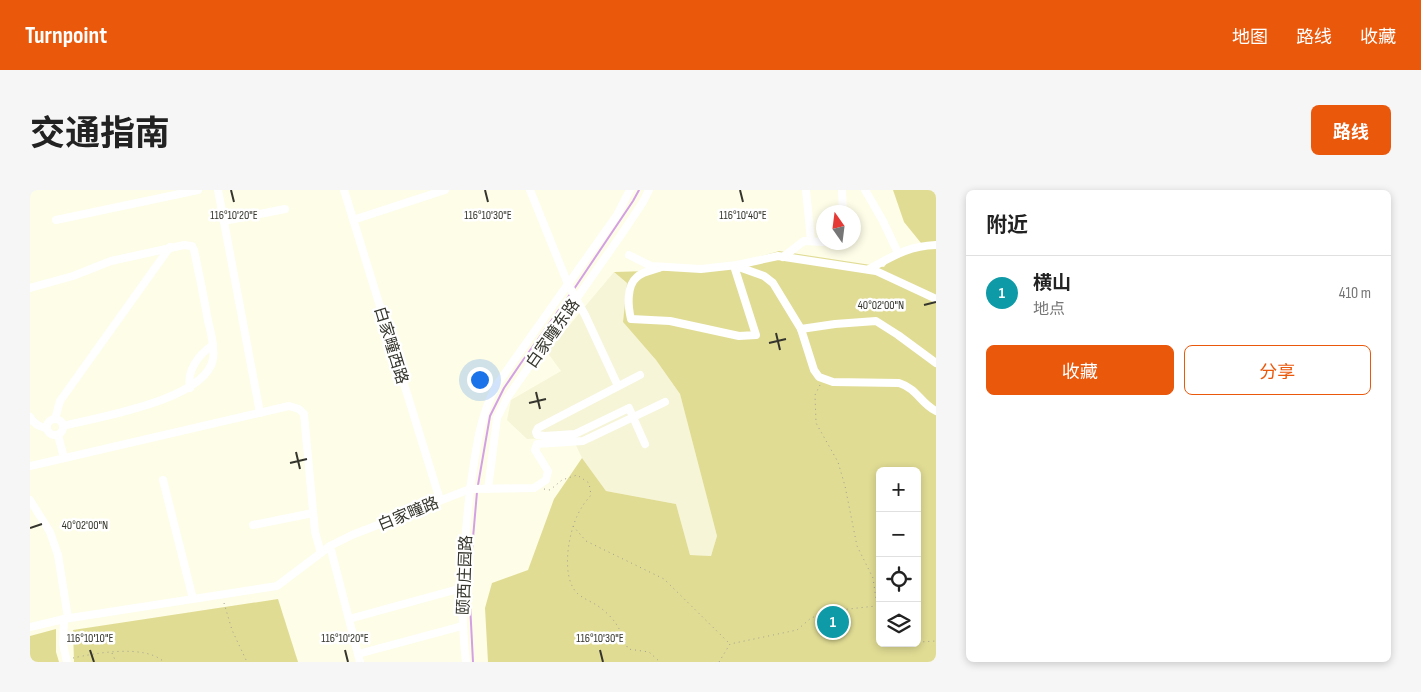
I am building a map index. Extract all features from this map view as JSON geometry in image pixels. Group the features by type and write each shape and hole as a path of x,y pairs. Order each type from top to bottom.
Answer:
{"street":[{"path":"56,220 198,190"},
{"path":"218,190 260,413"},
{"name":"白家疃西路","path":"344,190 440,500"},
{"path":"353,220 445,190"},
{"path":"530,190 572,292 618,386"},
{"path":"478,489 482,417 489,398 498,383 572,292 617,216 630,190"},
{"name":"白家疃东路","path":"478,489 497,418 507,398 572,292 634,215 649,190"},
{"path":"806,190 810,241"},
{"path":"842,190 843,205"},
{"path":"864,190 883,221 898,253"},
{"path":"224,221 285,209"},
{"path":"783,257 804,241 816,241"},
{"path":"30,288 73,276 111,261 170,247 188,244 194,250 213,345 214,359 206,374 190,388 156,402 63,426"},
{"path":"868,269 898,253 920,245 936,245"},
{"path":"46,428 50,421 55,419 60,401 170,247"},
{"path":"629,255 651,266 661,267 701,269 734,266 778,256 876,270 936,299"},
{"path":"661,267 637,276 630,286 628,310 630,319 670,321 739,336 756,334 734,266"},
{"path":"734,266 764,276 773,283 801,329 814,370 822,379 833,382 899,383 909,386 930,408 936,411"},
{"path":"801,329 876,321 936,363"},
{"path":"190,388 188,381 195,365 206,350 213,345"},
{"path":"640,375 538,428 536,432 537,435 545,436 576,434 629,408 645,444"},
{"path":"534,488 546,480 548,471 535,450 537,444 583,441 665,402"},
{"path":"30,466 289,406 299,409 304,414 315,532 321,553"},
{"path":"30,418 41,428 46,428"},
{"path":"55,419 60,421 63,426 62,431 58,435"},
{"path":"46,428 50,434 58,435"},
{"path":"58,435 64,458"},
{"path":"163,480 193,599"},
{"name":"白家疃路","path":"30,627 66,618 277,586 330,546 352,535 440,500 478,489 534,488"},
{"name":"颐西庄园路","path":"466,662 462,626 463,554 478,489"},
{"path":"30,500 50,532 58,555 66,618 63,644 67,661"},
{"path":"253,525 313,513"},
{"path":"330,546 359,658 462,626"},
{"path":"349,619 462,588"}],"path":[{"path":"822,379 815,395 816,423 838,462 858,546 873,578 877,602"},
{"path":"534,488 550,490 562,480 577,476 589,483 592,495 582,507 573,526 568,550 568,578 577,593 599,607 618,624 628,648 649,652 660,662"},
{"path":"573,526 586,541 664,579 730,644"},
{"path":"222,595 232,630 248,662"},
{"path":"719,662 730,644 797,630 811,618 830,611 876,606"},
{"path":"921,642 936,641"},
{"path":"67,661 126,651 150,654 164,662"},
{"path":"112,652 116,662"}],"shaded area":[{"path":"893,190 936,190 936,662 488,662 485,608 492,583 528,570 554,499 582,458 606,491 676,504 690,555 711,556 717,536 680,394 656,360 623,322 627,283 614,272 717,269 779,251 884,267 897,250 921,243 904,222"},
{"path":"614,272 627,283 623,322 656,360 680,394 717,536 711,556 690,555 676,504 606,491 582,458 572,437 527,439 507,420 511,400 561,371 547,352"},
{"path":"278,599 298,662 74,662 73,630"},
{"path":"56,629 56,652 59,662 30,662 30,636"}],"waterway":[{"path":"574,289 639,190"},
{"path":"478,485 490,416 504,388 571,293"},
{"path":"473,662 469,584 477,492"}],"place":[{"name":"横山","path":"833,622"}]}
